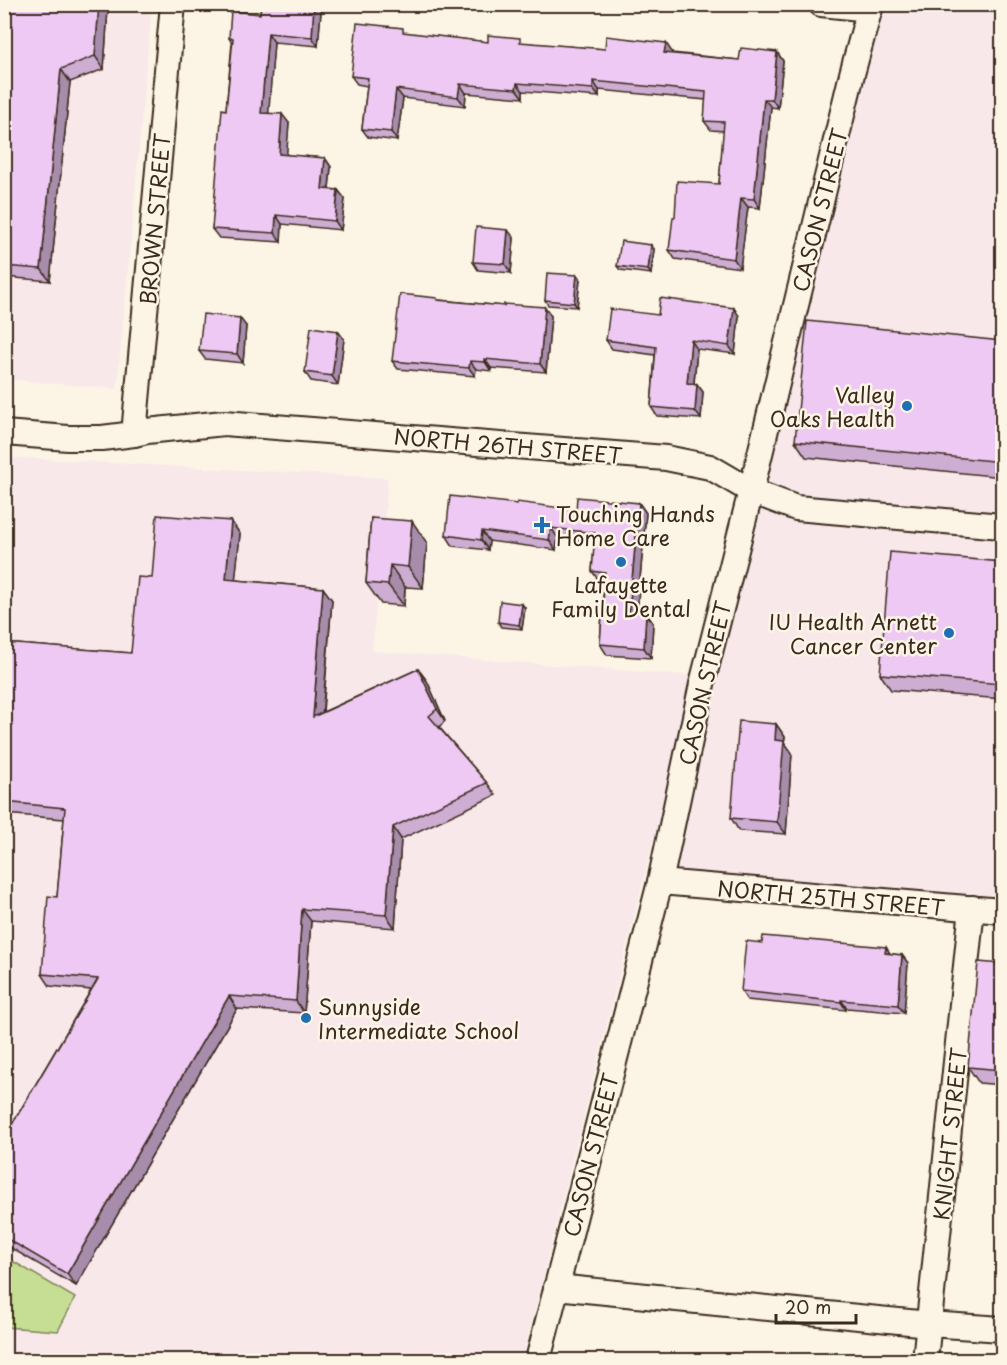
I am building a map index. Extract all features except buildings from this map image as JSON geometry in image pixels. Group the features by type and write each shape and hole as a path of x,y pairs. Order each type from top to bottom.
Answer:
{"street":[{"name":"BROWN STREET","path":"134,434 172,4"},
{"path":"820,4 870,7"},
{"name":"CASON STREET","path":"538,1360 660,882 702,684 752,490 870,7"},
{"name":"NORTH 26TH STREET","path":"4,433 80,438 224,423 666,458 710,467 752,490 796,508 1002,526"},
{"name":"NORTH 25TH STREET","path":"660,882 1002,911"},
{"name":"KNIGHT STREET","path":"926,1360 972,908"},
{"path":"556,1287 929,1324 1002,1329"}],"shaded area":[{"path":"4,5 152,5 117,389 5,379"},
{"path":"871,5 1002,5 1002,911 660,882"},
{"name":"Sunnyside Intermediate School","path":"4,457 388,478 372,651 695,676 522,1360 5,1360"}],"green space":[{"path":"4,1256 75,1298 58,1331 5,1327"}],"place":[{"name":"Valley Oaks Health","path":"907,406"},
{"name":"Touching Hands Home Care","path":"542,525"},
{"name":"Lafayette Family Dental","path":"621,562"},
{"name":"IU Health Arnett Cancer Center","path":"949,633"},
{"name":"Sunnyside Intermediate School","path":"306,1018"}]}
